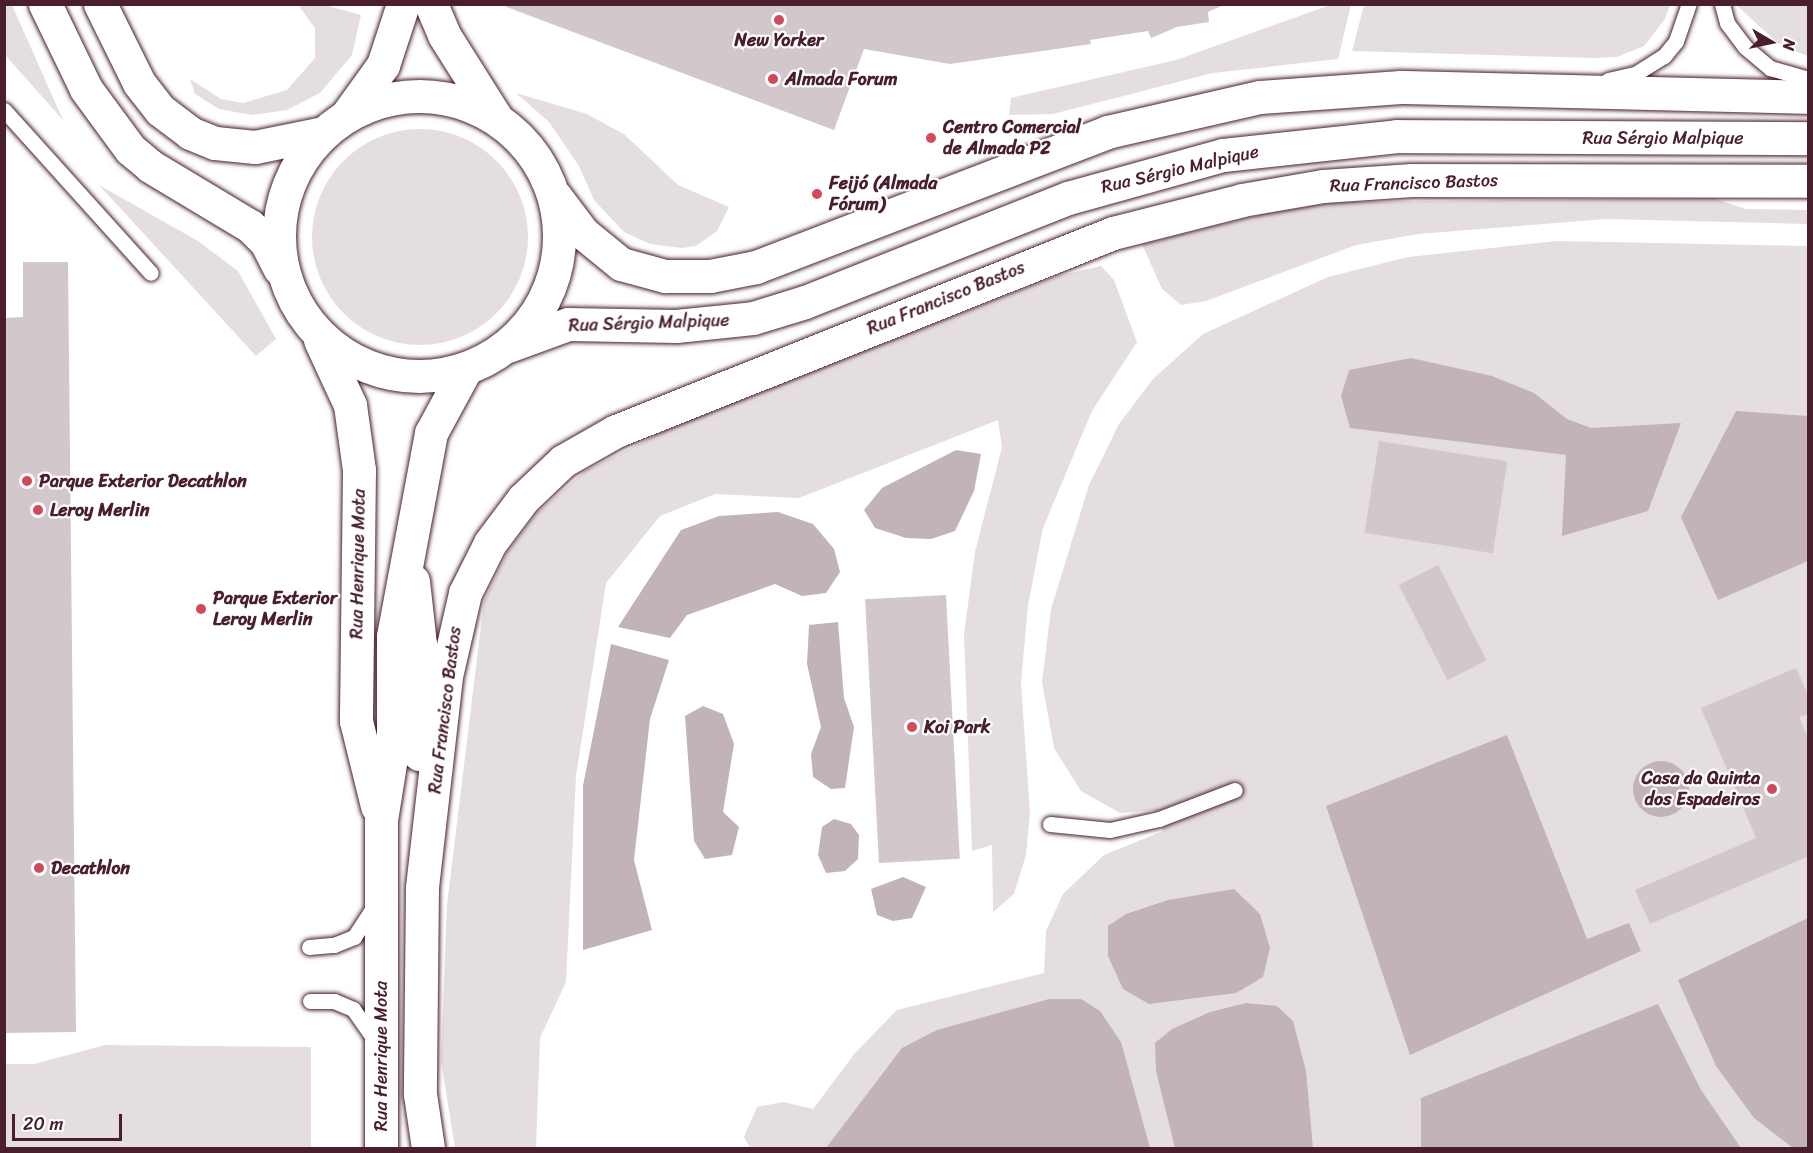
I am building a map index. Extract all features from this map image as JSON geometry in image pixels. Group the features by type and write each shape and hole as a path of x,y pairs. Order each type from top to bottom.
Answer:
{"main road":[{"path":"45,4 67,57 106,121 150,166 250,226 266,242 305,318 336,351 376,371 421,378 465,370 508,346 543,304 560,251 555,196"},
{"path":"100,4 139,82 160,110 190,133 215,143 255,147 335,125 383,100 422,95 461,101 497,118"},
{"path":"286,281 279,242 283,202 298,165 335,125 383,65 403,4"},
{"path":"431,4 444,35 497,118 533,152 555,196 583,233 621,264 665,276 710,276 756,267 1065,146 1168,116 1301,92 1484,88 1630,96 1809,97"},
{"name":"Rua Sérgio Malpique","path":"508,346 568,324 676,326 753,318 805,303 1108,184 1264,149 1397,136 1809,138"},
{"name":"Rua Francisco Bastos","path":"422,887 446,676 465,593 490,543 523,499 563,461 616,431 1113,233 1242,200 1323,186 1412,180 1809,181"},
{"name":"Rua Henrique Mota","path":"305,318 340,376 354,431 359,470 356,721 381,820"},
{"name":"Rua Henrique Mota","path":"381,1149 381,820 393,745 393,636 432,433 465,370"},
{"path":"410,548 420,644 422,887 420,1094 428,1149"}],"lane":[{"path":"1484,88 1596,82 1635,74 1670,49 1689,4"},
{"path":"1722,4 1727,23 1753,54 1770,68 1809,79"},
{"path":"4,110 151,273"},
{"path":"1050,824 1110,830 1159,819 1235,790"},
{"path":"309,947 334,945 354,937 369,919 381,890"},
{"path":"310,1000 334,1001 353,1009 367,1024 381,1056"}],"shaded area":[{"path":"1364,4 1670,5 1665,19 1644,46 1617,57 1593,58 1352,51"},
{"path":"4,5 12,5 63,120 5,55"},
{"path":"298,5 325,5 361,15 352,55 320,93 287,110 252,115 219,109 195,94 190,79 221,99 243,103 287,90 315,58 315,28"},
{"path":"1330,5 1351,5 1338,59 1213,73 1053,114 1009,115 1011,98 1176,60"},
{"path":"1736,5 1808,5 1808,56 1781,46"},
{"path":"516,93 587,114 625,135 678,185 729,207 717,231 696,246 682,248 650,244 624,232 594,200 579,166 549,122"},
{"path":"420,129 441,131 461,137 480,147 496,161 510,177 520,196 526,216 528,237 526,258 520,278 510,297 496,313 480,327 461,337 441,343 420,345 399,343 379,337 360,327 344,313 330,297 320,278 314,258 312,237 314,216 320,196 330,177 344,161 360,147 379,137 399,131"},
{"path":"99,185 198,241 238,271 276,339 256,356"},
{"path":"1713,198 1746,209 1808,210 1808,224 1606,219 1418,234 1356,245 1206,301 1181,305 1162,289 1142,244 1267,213 1338,202"},
{"path":"1557,241 1808,246 1808,1148 750,1148 744,1137 757,1107 783,1102 813,1109 855,1053 897,1010 1044,973 1046,931 1063,894 1104,855 1163,831 1155,810 1120,813 1081,791 1054,748 1042,682 1051,609 1089,485 1119,424 1153,379 1203,334 1328,277 1408,257"},
{"path":"1101,266 1114,280 1137,342 1092,411 1043,528 1028,605 1021,683 1030,812 1026,855 1014,894 993,912 992,845 972,851 964,634 975,552 1002,447 998,420 799,498 715,494 660,516 606,583 576,776 566,982 540,1038 536,1148 455,1148 441,1061 447,905 484,601 508,551 537,513 585,471 694,416 1057,276"},
{"path":"1411,358 1492,376 1534,393 1567,419 1591,428 1681,423 1648,511 1562,536 1566,455 1350,428 1341,396 1349,370"},
{"path":"1736,411 1808,416 1808,561 1718,600 1681,517"},
{"path":"956,450 981,454 974,491 955,531 931,539 906,538 875,528 864,510 882,488"},
{"path":"778,512 813,524 834,549 840,572 826,593 802,596 775,584 687,615 670,638 618,627 681,530 719,516"},
{"path":"838,622 844,698 854,727 845,788 831,789 813,777 811,754 821,727 807,664 809,625"},
{"path":"611,644 669,660 650,719 634,860 652,930 583,950 583,786"},
{"path":"703,706 723,714 734,744 723,812 739,827 732,855 705,859 694,841 685,716"},
{"path":"1507,735 1587,939 1629,923 1641,951 1410,1055 1326,806"},
{"path":"1661,761 1672,763 1681,769 1687,778 1689,789 1687,800 1681,809 1672,815 1661,817 1650,815 1641,809 1635,800 1633,789 1635,778 1641,769 1650,763"},
{"path":"834,819 851,824 859,835 858,859 845,871 826,873 818,855 822,827"},
{"path":"903,877 926,887 912,918 893,921 877,915 871,889"},
{"path":"1234,889 1260,914 1270,948 1263,977 1236,993 1149,1004 1123,989 1108,956 1108,926 1126,914 1168,900"},
{"path":"1808,918 1808,1148 1793,1148 1754,1118 1716,1066 1678,980"},
{"path":"1049,999 1081,999 1100,1011 1121,1042 1150,1148 826,1148 902,1048 937,1030"},
{"path":"1246,1003 1277,1006 1293,1021 1306,1071 1313,1148 1175,1148 1156,1071 1155,1043 1172,1029 1210,1012"},
{"path":"1658,1004 1701,1090 1741,1148 1421,1148 1421,1098"},
{"path":"105,1045 311,1047 311,1148 5,1148 5,1064 34,1064"}],"building":[{"name":"Almada Forum","path":"499,4 1226,4 1208,12 1209,22 1177,27 1151,38 1148,31 1090,40 1091,44 950,64 864,49 834,130"},
{"name":"Leroy Merlin","path":"23,262 68,262 76,1032 4,1033 4,318 23,317"},
{"path":"1379,441 1507,461 1493,553 1364,533"},
{"path":"1438,565 1487,660 1447,680 1399,585"},
{"name":"Koi Park","path":"946,595 960,859 879,863 865,599"},
{"name":"Casa da Quinta dos Espadeiros","path":"1796,668 1809,697 1809,714 1799,717 1809,741 1809,856 1650,924 1635,890 1756,838 1701,708"}],"place":[{"name":"New Yorker","path":"779,20"},
{"name":"Almada Forum","path":"773,79"},
{"name":"Centro Comercial de Almada P2","path":"931,138"},
{"name":"Feijó (Almada Fórum)","path":"817,194"},
{"name":"Parque Exterior Decathlon","path":"27,481"},
{"name":"Leroy Merlin","path":"38,510"},
{"name":"Parque Exterior Leroy Merlin","path":"201,609"},
{"name":"Koi Park","path":"912,727"},
{"name":"Casa da Quinta dos Espadeiros","path":"1772,789"},
{"name":"Decathlon","path":"39,868"}]}
